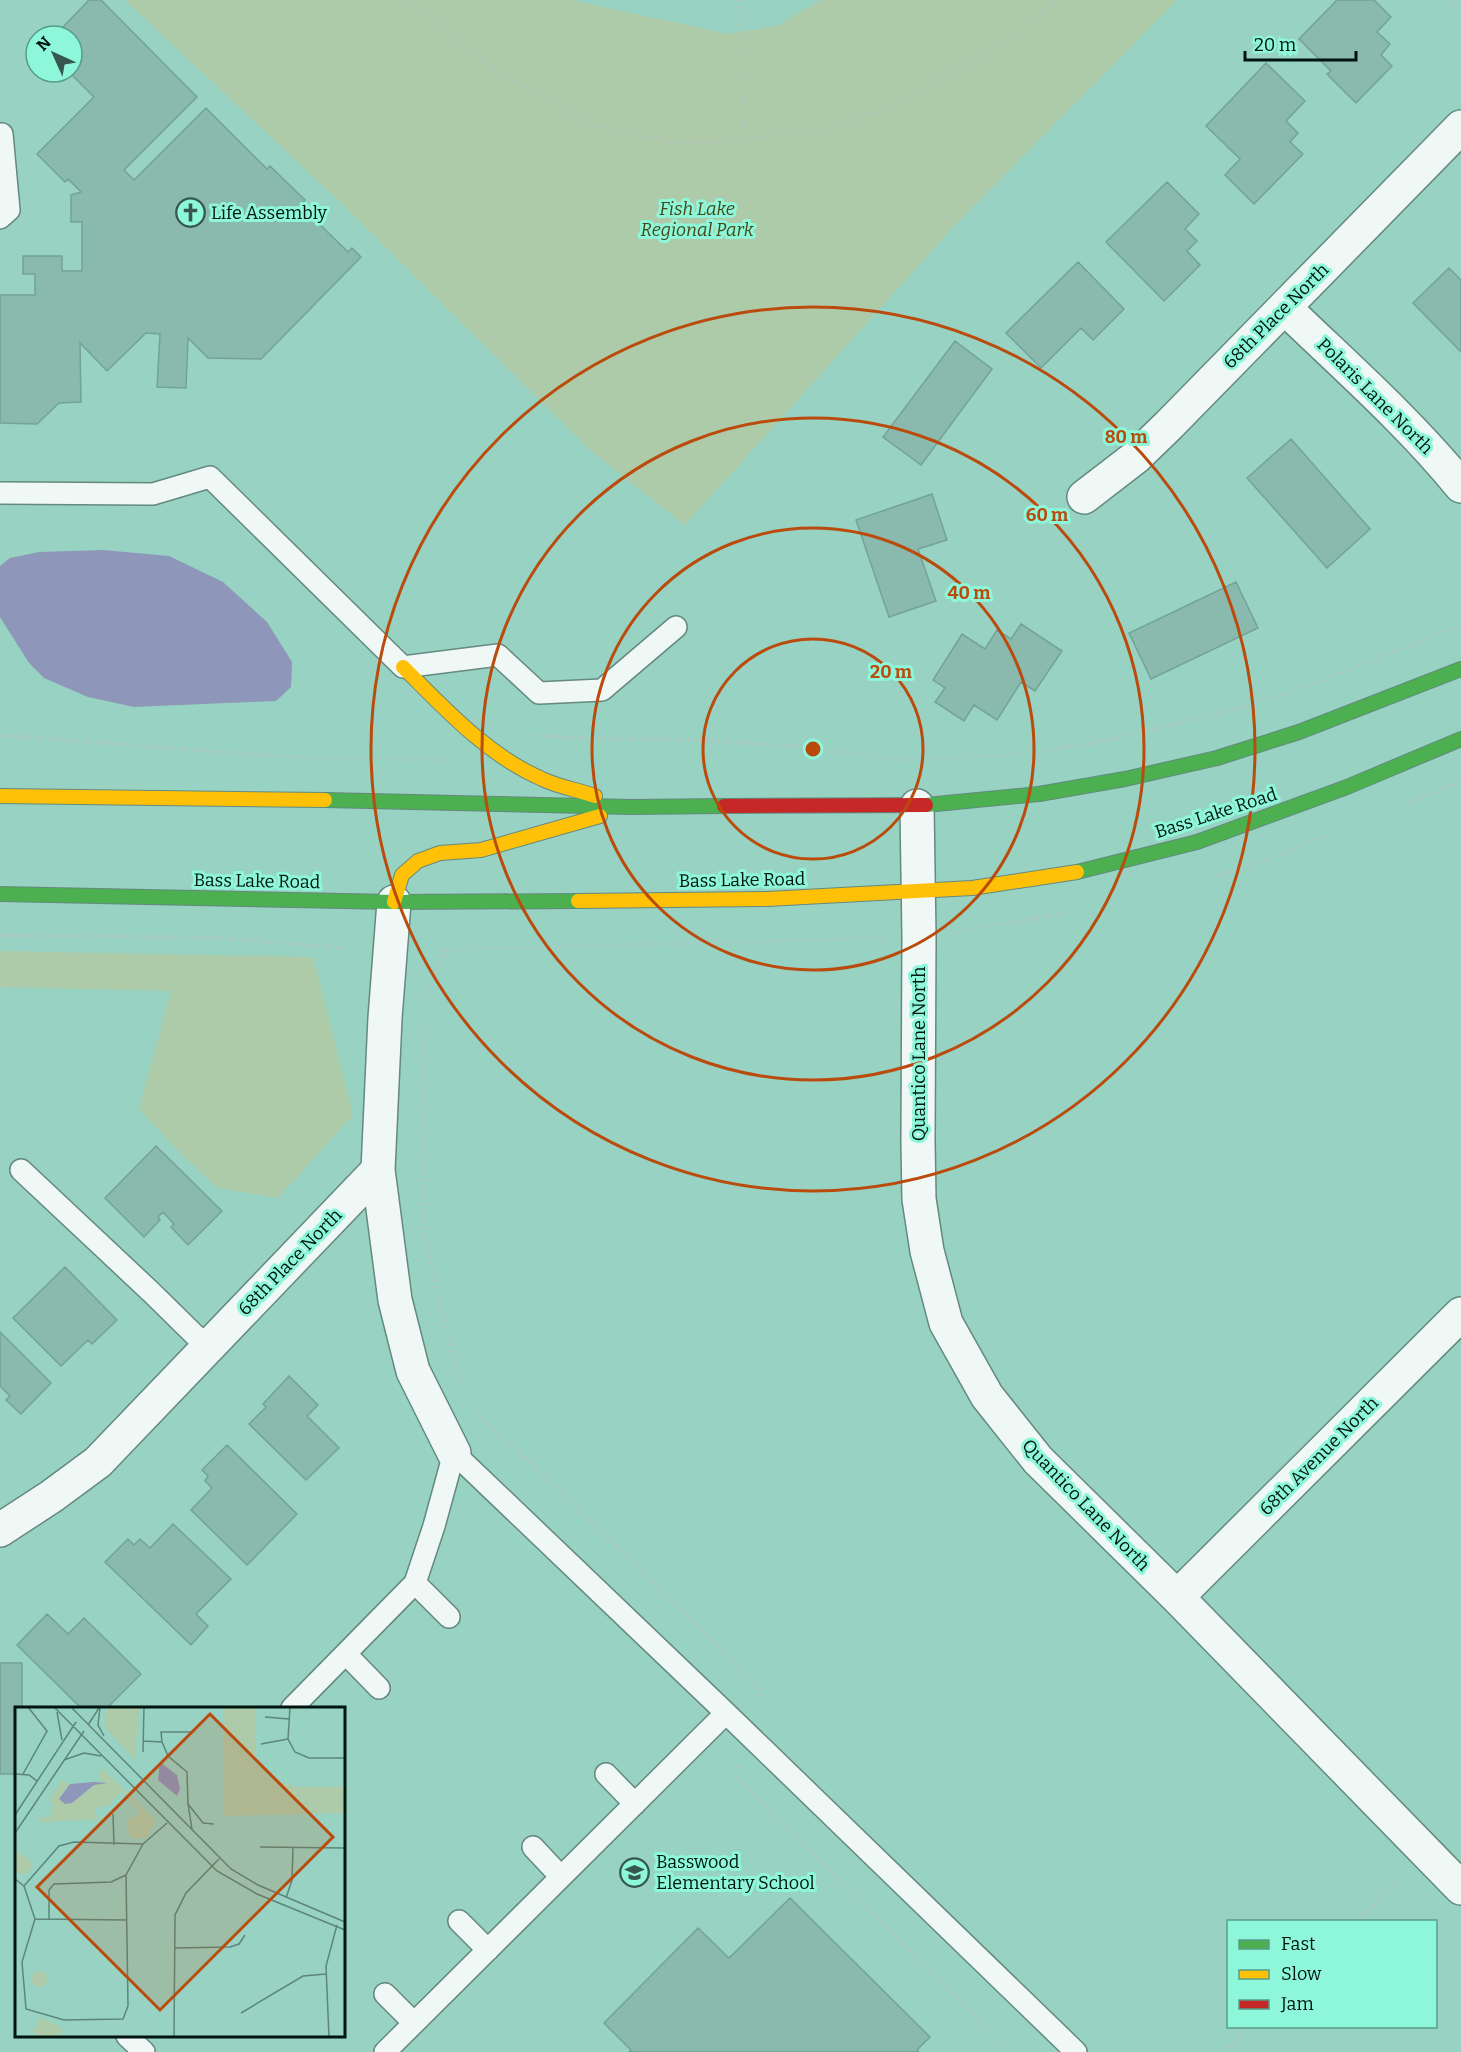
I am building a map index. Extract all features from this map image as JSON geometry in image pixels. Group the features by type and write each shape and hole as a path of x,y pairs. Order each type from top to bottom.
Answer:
{"main road":[{"path":"403,667 448,712 488,747 542,779 631,807"},
{"path":"0,796 109,796 631,807 837,804 917,806 1040,794 1125,779 1217,758 1299,732 1461,669"},
{"name":"Bass Lake Road","path":"0,894 394,902 767,899 972,888 1069,874 1197,842 1347,787 1461,739"},
{"path":"33,782 109,796"},
{"path":"394,902 402,875 418,861 440,853 481,850 631,807"}],"street":[{"name":"68th Place North","path":"1084,497 1136,457 1286,308 1461,127"},
{"name":"Polaris Lane North","path":"1286,308 1406,425 1461,486"},
{"name":"Quantico Lane North","path":"917,806 917,891 920,937 919,1199 927,1251 946,1323 987,1396 1038,1460 1176,1597 1461,1888"},
{"path":"394,902 378,1170 395,1300 413,1371 454,1453"},
{"name":"68th Place North","path":"0,1530 98,1462 378,1170"},
{"name":"68th Avenue North","path":"1176,1597 1461,1314"}],"lane":[{"path":"0,218 9,210 2,134"},
{"path":"0,493 153,494 210,477 403,667 498,655 539,693 602,690 676,627"},
{"path":"21,1170 208,1348"},
{"path":"293,1707 415,1583 434,1526 454,1453 1076,2052"},
{"path":"415,1583 450,1617"},
{"path":"346,1654 379,1688"},
{"path":"385,2052 726,1713"},
{"path":"606,1774 635,1804"},
{"path":"533,1847 561,1876"},
{"path":"459,1921 488,1950"},
{"path":"385,1994 414,2023"},
{"path":"128,2037 144,2052"}],"path":[{"path":"411,0 486,63 567,112 598,126 675,143 707,143 825,129 875,112 973,62 1018,33 1057,0"},
{"path":"739,0 744,138"},
{"path":"1451,0 1461,10"},
{"path":"527,733 562,738 703,740 799,747 907,760 1005,755 1085,745 1232,710 1316,683 1461,625"},
{"path":"0,735 286,757 459,760"},
{"path":"0,934 222,938 344,948"},
{"path":"423,1003 446,950"},
{"path":"423,1027 425,1236 462,1385"},
{"path":"467,1406 527,1459 760,1688 734,1775 1010,2052"},
{"path":"1358,1920 1425,1852"},
{"path":"1225,2052 1248,2028"}],"green space":[{"name":"Fish Lake Regional Park","path":"125,0 572,0 728,34 776,26 821,0 1177,0 956,224 685,525 591,451 338,200"},
{"path":"0,951 313,957 353,1115 278,1198 218,1188 183,1156 139,1109 171,991 0,987"}],"water":[{"path":"103,550 169,556 223,582 267,622 292,662 291,687 276,701 134,707 88,697 44,678 29,663 0,617 0,566 10,558 39,552"}],"building":[{"name":"Life Assembly","path":"89,0 101,0 197,97 124,170 134,180 206,108 267,169 270,166 305,200 300,205 348,252 352,248 361,257 261,359 208,358 188,338 186,388 157,387 160,334 146,333 107,371 80,343 81,402 59,403 37,424 0,423 0,295 35,295 35,274 23,274 23,256 62,256 62,271 82,271 82,222 71,222 71,195 81,192 68,179 65,182 37,154 94,97 81,84 84,84 84,24 66,24"},
{"path":"1337,0 1374,0 1391,17 1377,32 1390,44 1381,55 1392,66 1356,103 1327,74 1331,71 1299,39"},
{"path":"1266,63 1305,101 1286,121 1298,133 1290,142 1303,154 1254,204 1225,175 1240,159 1206,126"},
{"path":"1167,182 1199,214 1185,229 1197,241 1187,251 1200,265 1164,301 1106,242"},
{"path":"1078,262 1124,309 1093,340 1081,328 1041,368 1006,333"},
{"path":"1449,268 1461,280 1461,352 1413,303"},
{"path":"955,341 992,369 921,465 883,437"},
{"path":"1291,439 1370,529 1327,568 1247,478"},
{"path":"932,494 947,540 918,549 936,601 889,617 856,520"},
{"path":"1236,582 1258,628 1151,679 1129,633"},
{"path":"1021,624 1062,651 1035,691 1021,682 997,720 974,705 964,721 935,702 945,688 933,680 962,634 985,649 997,630 1011,639"},
{"path":"156,1146 222,1211 188,1245 171,1227 174,1224 163,1212 158,1217 160,1220 144,1237 105,1198"},
{"path":"65,1267 117,1320 92,1344 88,1340 61,1366 13,1318"},
{"path":"0,1332 51,1383 21,1414 6,1400 10,1396 0,1386"},
{"path":"289,1376 318,1405 307,1416 339,1448 306,1480 249,1424 266,1407 263,1404"},
{"path":"227,1445 297,1514 247,1565 191,1510 212,1488 205,1481 208,1476 202,1470"},
{"path":"173,1524 231,1579 196,1614 208,1626 191,1645 105,1562 128,1539 134,1545 140,1539 150,1548"},
{"path":"47,1614 68,1634 84,1618 141,1674 108,1707 80,1707 17,1645"},
{"path":"0,1663 22,1663 22,1707 15,1707 15,1774 0,1774"},
{"name":"Basswood Elementary School","path":"790,1898 930,2037 917,2050 919,2052 629,2052 631,2050 604,2023 698,1928 729,1958"}],"traffic: fast":[{"path":"926,805 1039,794 1125,779 1217,758 1299,732 1461,669"},
{"path":"1077,872 1197,842 1347,787 1461,739"},
{"path":"325,800 631,807 724,806"},
{"path":"0,894 394,902 578,901"}],"traffic: slow":[{"path":"403,667 468,730 503,757 548,782 595,796"},
{"path":"0,796 325,800"},
{"path":"394,902 402,875 418,861 440,853 481,850 600,816"},
{"path":"578,901 767,899 972,888 1077,872"}],"traffic: jam":[{"path":"724,806 926,805"}],"place":[{"name":"Life Assembly","path":"190,213"},
{"name":"Basswood Elementary School","path":"635,1872"}]}
